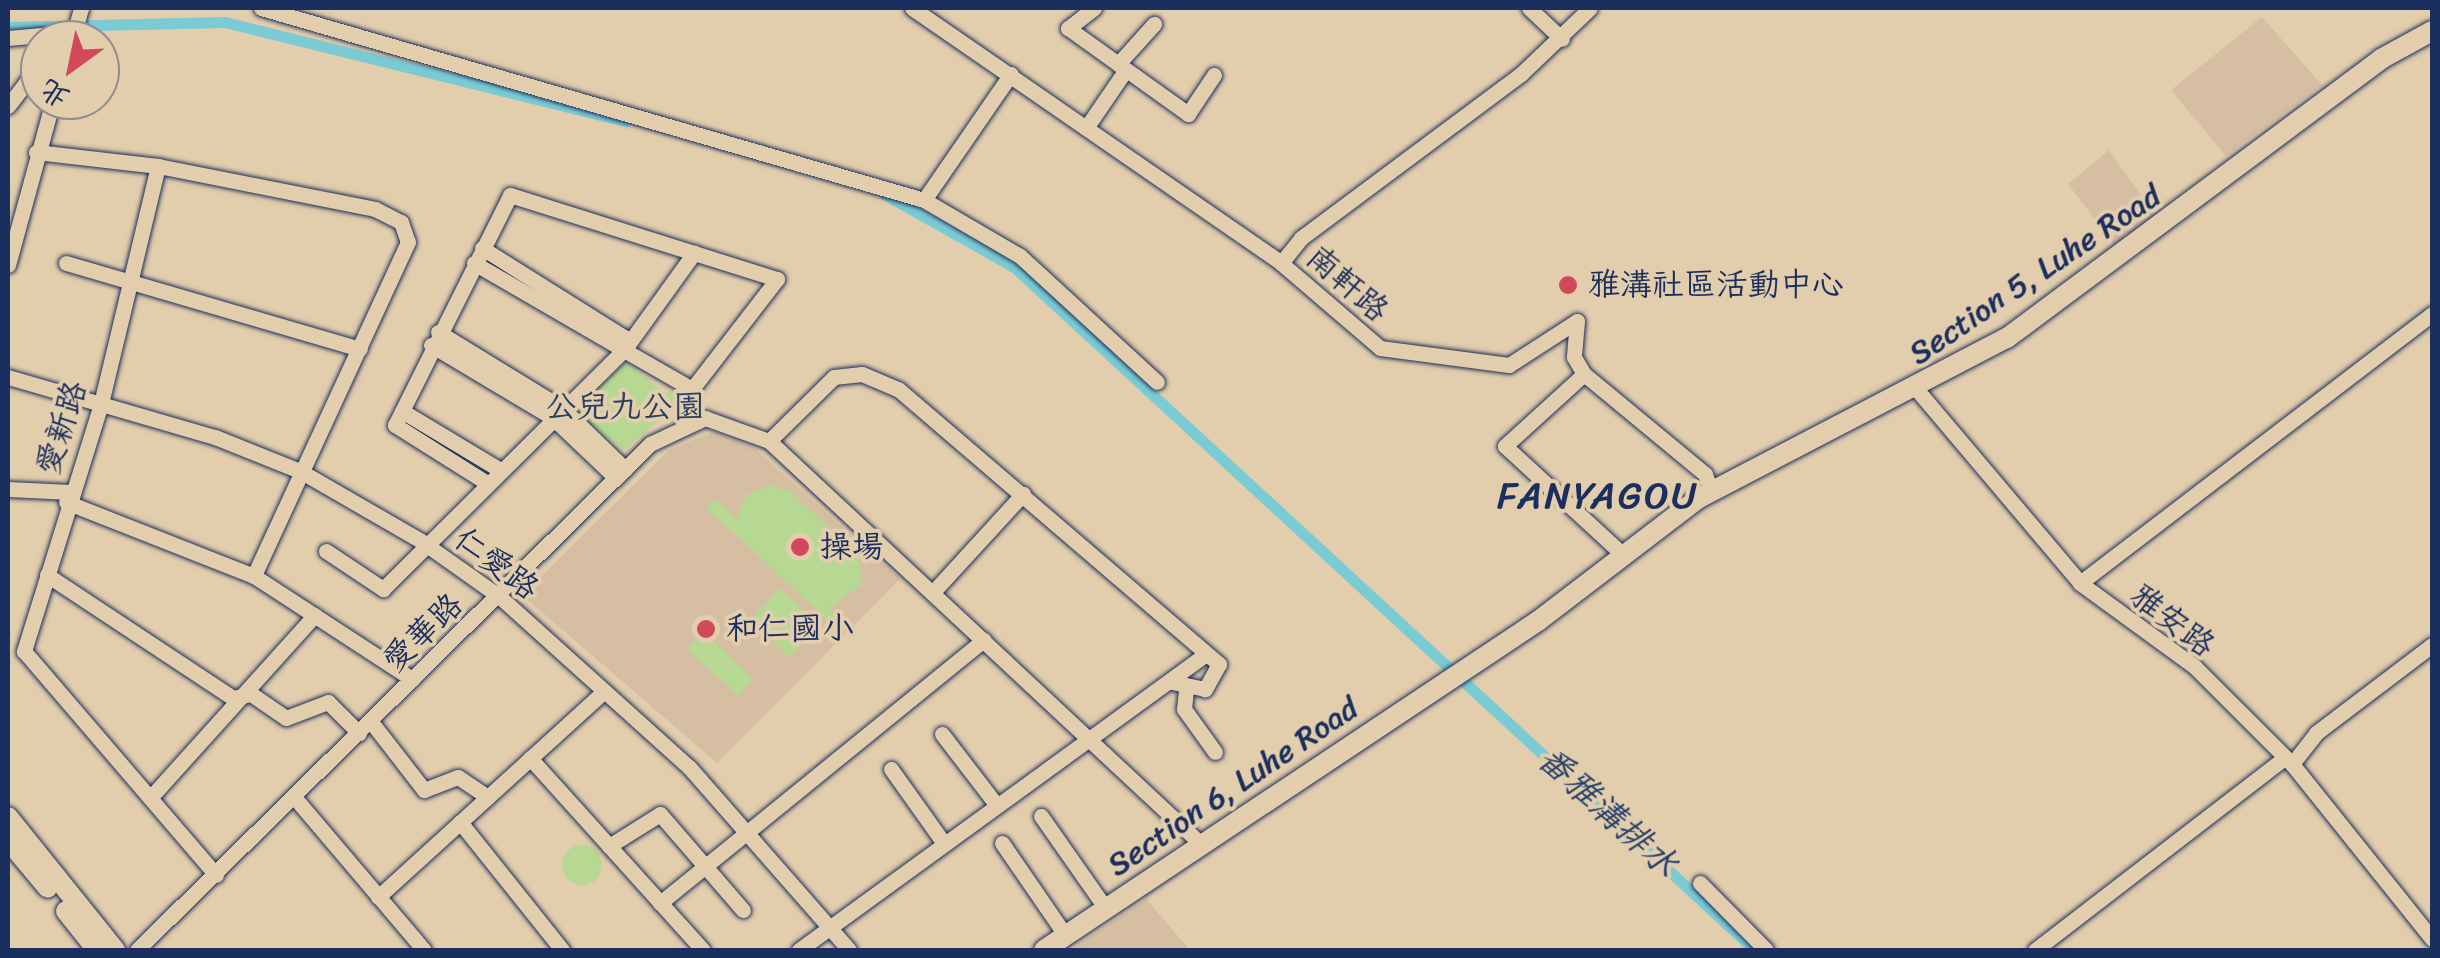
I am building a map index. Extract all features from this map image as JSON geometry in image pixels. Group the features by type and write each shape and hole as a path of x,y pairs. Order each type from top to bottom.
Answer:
{"main road":[{"name":"Section 5, Luhe Road","path":"1457,675 1711,491 1918,391 2072,292 2381,59 2432,32"},
{"name":"Section 6, Luhe Road","path":"1044,950 1457,675"},
{"path":"8,817 116,950"},
{"path":"8,840 97,950"}],"street":[{"path":"261,8 924,200 1020,256 1157,382"},
{"name":"南軒路","path":"912,8 1281,264 1380,348 1508,365 1576,321 1574,357 1584,374"},
{"path":"1094,8 1068,28 1188,114 1214,76"},
{"path":"1529,8 1562,39"},
{"path":"1281,264 1301,238 1562,39 1590,8"},
{"path":"1086,128 1154,24"},
{"path":"924,200 1010,74"},
{"path":"8,265 46,120"},
{"path":"36,152 158,166 375,209 400,222 408,242 254,576"},
{"name":"愛新路","path":"158,166 100,407 26,639 28,665 216,874"},
{"path":"478,256 613,351 624,350 692,389 777,278 510,195 478,256 435,338 395,425 487,483"},
{"path":"326,551 379,591 421,542 624,350 694,253"},
{"path":"66,262 360,349"},
{"path":"2080,582 2432,314"},
{"path":"435,338 558,413 621,474"},
{"path":"769,441 825,383 862,374 928,412 1206,654 1220,674 1178,686 1084,736 799,950"},
{"path":"1624,556 1505,446 1584,374 1705,474 1711,491"},
{"name":"仁愛路","path":"8,377 300,472 421,542 500,597 753,830 850,950"},
{"name":"雅安路","path":"1918,391 2080,582 2195,667 2286,762 2432,939"},
{"path":"402,411 500,470"},
{"name":"愛華路","path":"137,950 621,474 693,420 728,420 769,441 934,590 1202,844"},
{"path":"8,489 69,497 254,576 412,679"},
{"path":"934,590 1023,494"},
{"path":"47,576 234,698 251,694 286,718 328,702 365,728 424,790 458,776 488,796"},
{"path":"150,798 234,698 316,615"},
{"path":"660,903 984,640"},
{"path":"2035,950 2286,762 2316,733 2432,645"},
{"path":"1178,686 1206,654"},
{"path":"1178,686 1184,709 1215,752"},
{"path":"378,896 604,690"},
{"path":"942,734 995,803"},
{"path":"530,758 703,950"},
{"path":"891,768 943,842"},
{"path":"295,798 424,950"},
{"path":"610,846 655,813 743,910"},
{"path":"1042,816 1106,908"},
{"path":"460,822 562,950"},
{"path":"1002,843 1066,936"},
{"path":"1700,883 1766,950"}],"shaded area":[{"path":"2262,17 2322,85 2226,156 2171,90"},
{"path":"2109,150 2156,217 2116,247 2068,184"},
{"name":"和仁國小","path":"715,432 752,446 900,579 717,763 522,595 669,450"},
{"path":"1146,899 1190,950 1070,950"}],"green space":[{"name":"公兒九公園","path":"626,362 664,392 700,391 703,404 671,411 624,450 573,411"},
{"path":"770,485 790,491 860,557 861,585 830,608 839,617 832,625 707,508 715,499 736,519 746,495"},
{"path":"780,588 819,626 789,657 751,620"},
{"path":"703,632 753,678 738,696 687,649"},
{"path":"582,845 596,851 602,865 596,879 582,885 568,879 562,865 568,851"}],"waterway":[{"path":"8,27 225,22 626,121"},
{"name":"番雅溝排水","path":"884,194 1014,267 1755,950"}],"place":[{"name":"雅溝社區活動中心","path":"1568,285"},
{"name":"操場","path":"800,547"},
{"name":"和仁國小","path":"706,629"}],"district":[{"name":"FANYAGOU","path":"1598,496"}]}
